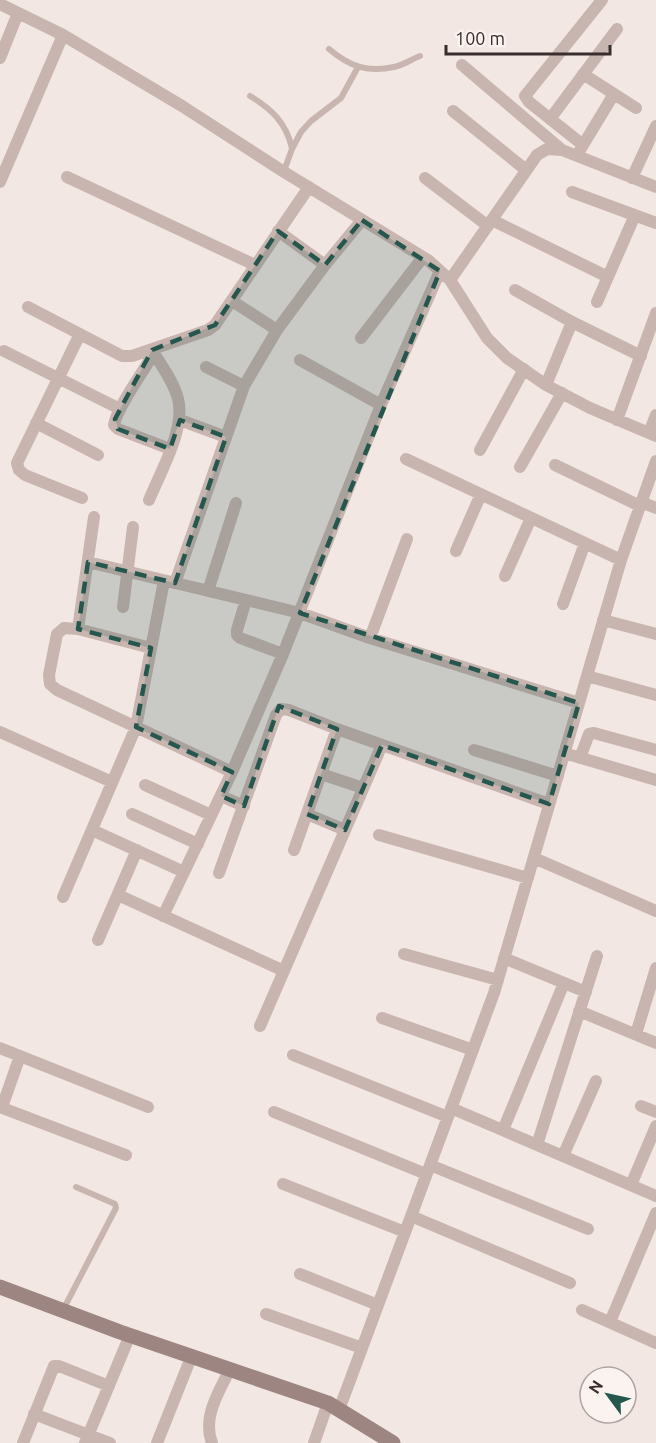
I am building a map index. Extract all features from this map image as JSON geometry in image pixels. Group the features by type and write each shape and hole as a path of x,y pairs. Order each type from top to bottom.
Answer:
{"street":[{"path":"583,145 529,102 525,96 602,0"},
{"path":"0,4 63,35 182,106 423,257 450,280 487,338 507,358 546,385 590,408 652,434 656,415"},
{"path":"0,13 16,12"},
{"path":"0,58 16,12"},
{"path":"550,119 617,28"},
{"path":"0,182 4,162 63,35"},
{"path":"462,65 562,150 656,187"},
{"path":"583,74 636,108"},
{"path":"576,156 614,94"},
{"path":"453,111 526,170"},
{"path":"632,178 656,126"},
{"path":"450,280 537,155 547,149 562,150"},
{"path":"67,177 255,265"},
{"path":"425,178 490,223 608,277"},
{"path":"28,307 122,356 153,352 212,328 309,187"},
{"path":"572,192 656,223"},
{"path":"597,302 635,215"},
{"path":"63,897 136,727 152,648 170,582 244,386 277,330 362,220"},
{"path":"278,231 325,265"},
{"path":"361,338 423,257"},
{"path":"163,916 232,772 283,654 381,405 440,271"},
{"path":"515,290 640,356"},
{"path":"232,301 277,330"},
{"path":"617,420 656,313"},
{"path":"546,385 572,322"},
{"path":"80,334 17,463 19,470 25,475 82,498"},
{"path":"4,351 120,409"},
{"path":"153,352 120,409 114,425 118,429 170,449"},
{"path":"149,500 180,420 177,395 153,352"},
{"path":"300,360 381,405"},
{"path":"206,367 244,386"},
{"path":"480,450 524,369"},
{"path":"520,467 562,393"},
{"path":"180,420 226,437"},
{"path":"36,423 98,455"},
{"path":"406,459 621,560"},
{"path":"314,1443 362,1348 498,981 621,560 656,460"},
{"path":"555,465 641,504 656,508"},
{"path":"456,551 481,494"},
{"path":"208,591 236,503"},
{"path":"78,629 94,517"},
{"path":"505,576 531,518"},
{"path":"123,607 133,527"},
{"path":"370,638 407,539"},
{"path":"563,604 585,543"},
{"path":"88,562 300,613 370,638 579,703"},
{"path":"246,600 237,634 240,638 283,654"},
{"path":"603,620 656,634"},
{"path":"152,648 78,629 64,628 57,634 49,675 50,684 57,690 232,772"},
{"path":"587,676 656,695"},
{"path":"219,873 276,715 281,709 549,804"},
{"path":"294,850 337,729"},
{"path":"0,732 112,782"},
{"path":"580,758 585,740 589,734 594,733 656,750"},
{"path":"260,1026 382,745"},
{"path":"474,750 558,776"},
{"path":"564,753 656,780"},
{"path":"321,774 363,788"},
{"path":"145,785 211,815"},
{"path":"220,796 244,806"},
{"path":"307,813 345,830"},
{"path":"132,814 198,844"},
{"path":"92,830 184,872"},
{"path":"380,835 528,879"},
{"path":"98,940 137,850"},
{"path":"534,858 656,911"},
{"path":"118,895 284,971"},
{"path":"404,954 498,981"},
{"path":"537,1145 597,956"},
{"path":"504,958 586,992"},
{"path":"636,1034 656,968"},
{"path":"503,1130 564,983"},
{"path":"579,1011 656,1043"},
{"path":"382,1018 473,1050"},
{"path":"0,1048 148,1107"},
{"path":"293,1055 503,1130 656,1196"},
{"path":"20,1056 1,1107 126,1155"},
{"path":"563,1156 596,1081"},
{"path":"641,1106 656,1112"},
{"path":"274,1112 588,1229"},
{"path":"631,1185 656,1126"},
{"path":"283,1184 405,1232"},
{"path":"610,1322 656,1213"},
{"path":"411,1216 570,1283"},
{"path":"300,1274 378,1305"},
{"path":"0,1287 333,1406 393,1443"},
{"path":"582,1310 656,1341"},
{"path":"266,1314 362,1348"},
{"path":"87,1439 130,1335"},
{"path":"158,1443 192,1355"},
{"path":"23,1443 54,1366 109,1386"},
{"path":"212,1443 208,1422 213,1404 230,1369"},
{"path":"34,1414 87,1439 110,1443"}],"lane":[{"path":"328,49 344,62 358,67 395,67 420,56"},
{"path":"284,172 292,148 301,132 311,121 341,98 358,67"},
{"path":"250,96 272,110 282,122 289,135 292,148"},
{"path":"63,1310 116,1208 115,1204 76,1187"}],"highlighted area":[{"path":"362,220 440,271 300,613 579,703 549,804 382,745 345,830 307,814 337,729 279,706 244,806 221,796 232,772 136,727 151,648 78,629 88,562 175,583 226,437 180,420 170,449 118,429 115,419 152,350 215,325 278,231 325,265"}]}
